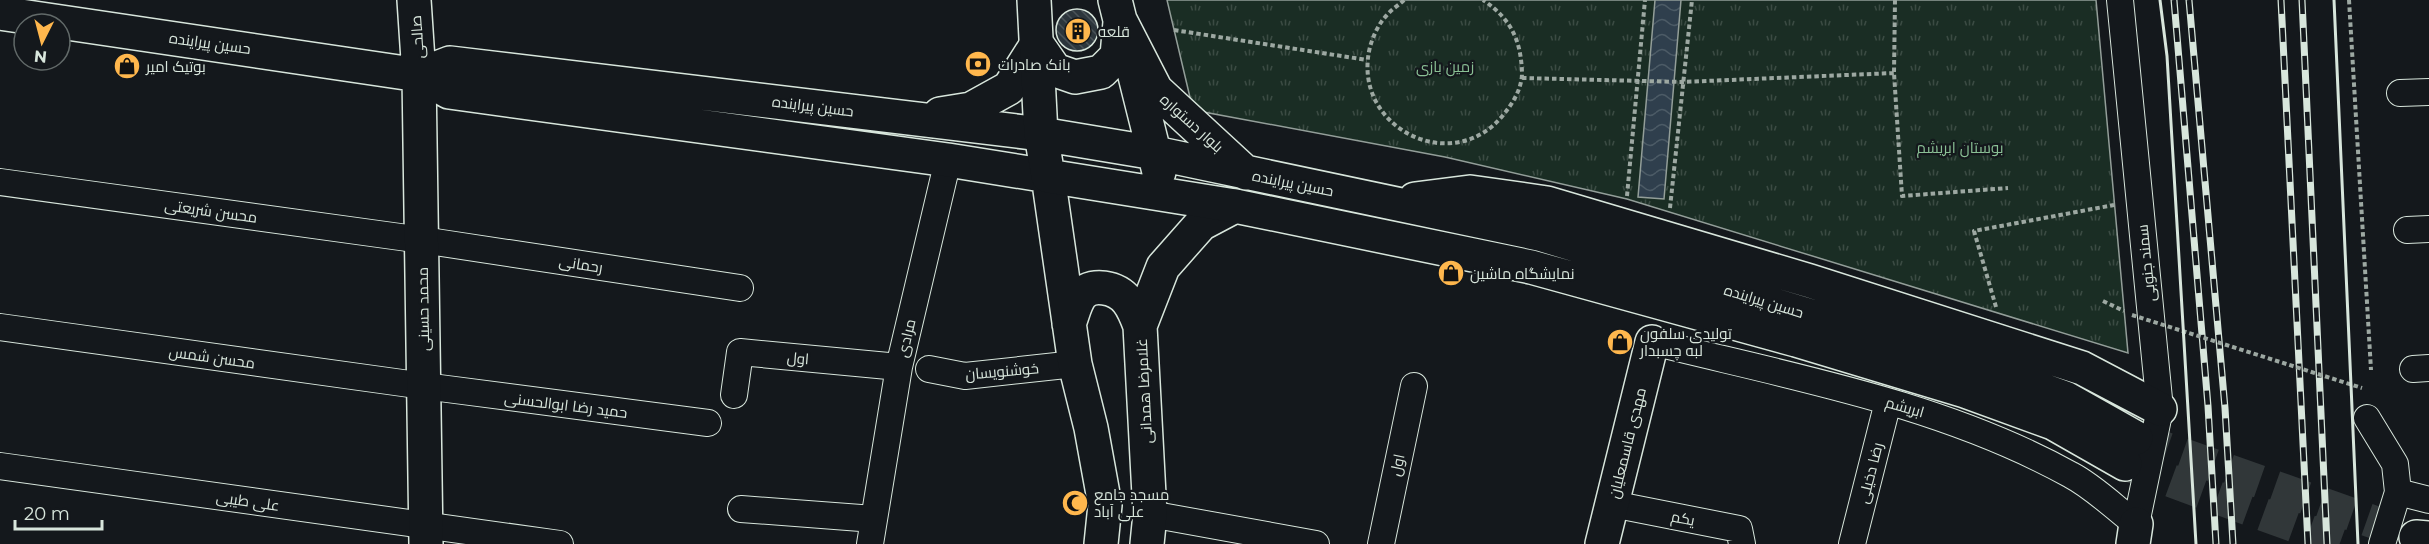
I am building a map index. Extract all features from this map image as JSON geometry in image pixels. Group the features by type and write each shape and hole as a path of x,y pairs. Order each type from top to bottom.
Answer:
{"main road":[{"name":"صالحی","path":"414,0 419,75"},
{"path":"1034,0 1041,134 1075,364 1091,428 1105,505 1101,544"},
{"path":"1037,44 1055,70 1076,77 1101,72 1117,56 1118,10"},
{"path":"1118,10 1164,194"},
{"name":"بلوار دستواره","path":"1118,10 1156,90 1248,174"},
{"name":"حسین پیراینده","path":"0,13 419,75 449,92 948,160 1235,206 1531,267 1796,340 1965,391 2131,451 2065,398 1974,365 1539,234 1155,153 1041,134 915,117 450,63 419,75"},
{"path":"915,117 970,109 1009,88 1037,44"},
{"name":"محمد حسینی","path":"419,75 425,535"},
{"path":"1387,202 1470,192 1547,203 1810,280 2071,365 2160,409"},
{"name":"غلامرضا همدانی","path":"1148,529 1140,326 1163,267 1201,224 1235,206"},
{"path":"1069,324 1076,303 1084,292 1097,286 1117,290 1132,305 1140,326"},
{"name":"مهدی قاسمعلیان","path":"1602,544 1652,342"}],"street":[{"name":"سمند جنوبی","path":"2120,0 2160,409 2135,534"},
{"path":"2400,93 2429,92"},
{"name":"مرادی","path":"870,544 898,367 948,160"},
{"name":"محسن شریعتی","path":"0,182 422,240"},
{"name":"رحمانی","path":"422,240 740,288"},
{"name":"محسن شمس","path":"0,327 423,386"},
{"name":"ابریشم","path":"1652,342 1888,402 1966,425 2073,475 2135,534"},
{"name":"اول","path":"734,394 740,352 898,367"},
{"name":"خوشنویسان","path":"929,369 965,376 1075,364"},
{"name":"حمید رضا ابوالحسنی","path":"423,386 708,423"},
{"name":"اول","path":"1381,544 1414,386"},
{"name":"رضا دخیلی","path":"1852,544 1888,402"},
{"path":"2367,418 2395,464 2398,492 2382,544"},
{"name":"علی طیبی","path":"0,466 425,535 560,544"},
{"path":"2398,492 2429,500"},
{"name":"یکم","path":"1612,504 1739,529 1742,544"},
{"path":"741,510 874,519"},
{"path":"1148,529 1316,544"}],"path":[{"path":"1404,0 1386,15 1373,36 1367,60 1369,87 1381,111 1399,129 1423,141 1449,144 1474,138 1497,124 1513,103 1522,78 1521,53 1513,30 1498,10 1483,0"},
{"path":"1627,199 1645,0"},
{"path":"1670,212 1692,0"},
{"path":"1895,0 1894,73 1902,196 2008,188"},
{"path":"2349,0 2371,370"},
{"path":"1174,30 1367,60"},
{"path":"1522,78 1682,82 1894,73"},
{"path":"1998,314 1974,231 2114,206"},
{"path":"2103,301 2132,315 2362,388"}],"green space":[{"name":"بوستان ابریشم","path":"1167,0 2096,0 2128,353 1627,199 1445,157 1193,110"}],"water":[{"path":"1655,0 1681,0 1664,199 1638,197"}],"building":[{"name":"قلعه","path":"1077,9 1092,15 1098,30 1092,45 1077,51 1062,45 1056,30 1062,15"}],"tunnel":[{"path":"2136,438 2416,537"},
{"path":"2125,464 2344,544"}],"railway":[{"path":"2174,0 2208,406 2216,544"},
{"path":"2189,0 2225,408 2233,544"},
{"path":"2281,0 2308,544"},
{"path":"2302,0 2327,544"}],"wall":[{"path":"2160,0 2167,56 2196,544"},
{"path":"2334,0 2358,544"}],"place":[{"name":"قلعه","path":"1078,31"},
{"name":"بانک صادرات","path":"978,64"},
{"name":"بوتیک امیر","path":"127,66"},
{"name":"نمایشگاه ماشین","path":"1451,273"},
{"name":"تولیدی سلفون لبه‌ چسبدار","path":"1620,342"},
{"name":"مسجد جامع علی آباد","path":"1075,503"}],"park label":[{"name":"زمین بازی","path":"1445,66"}]}
